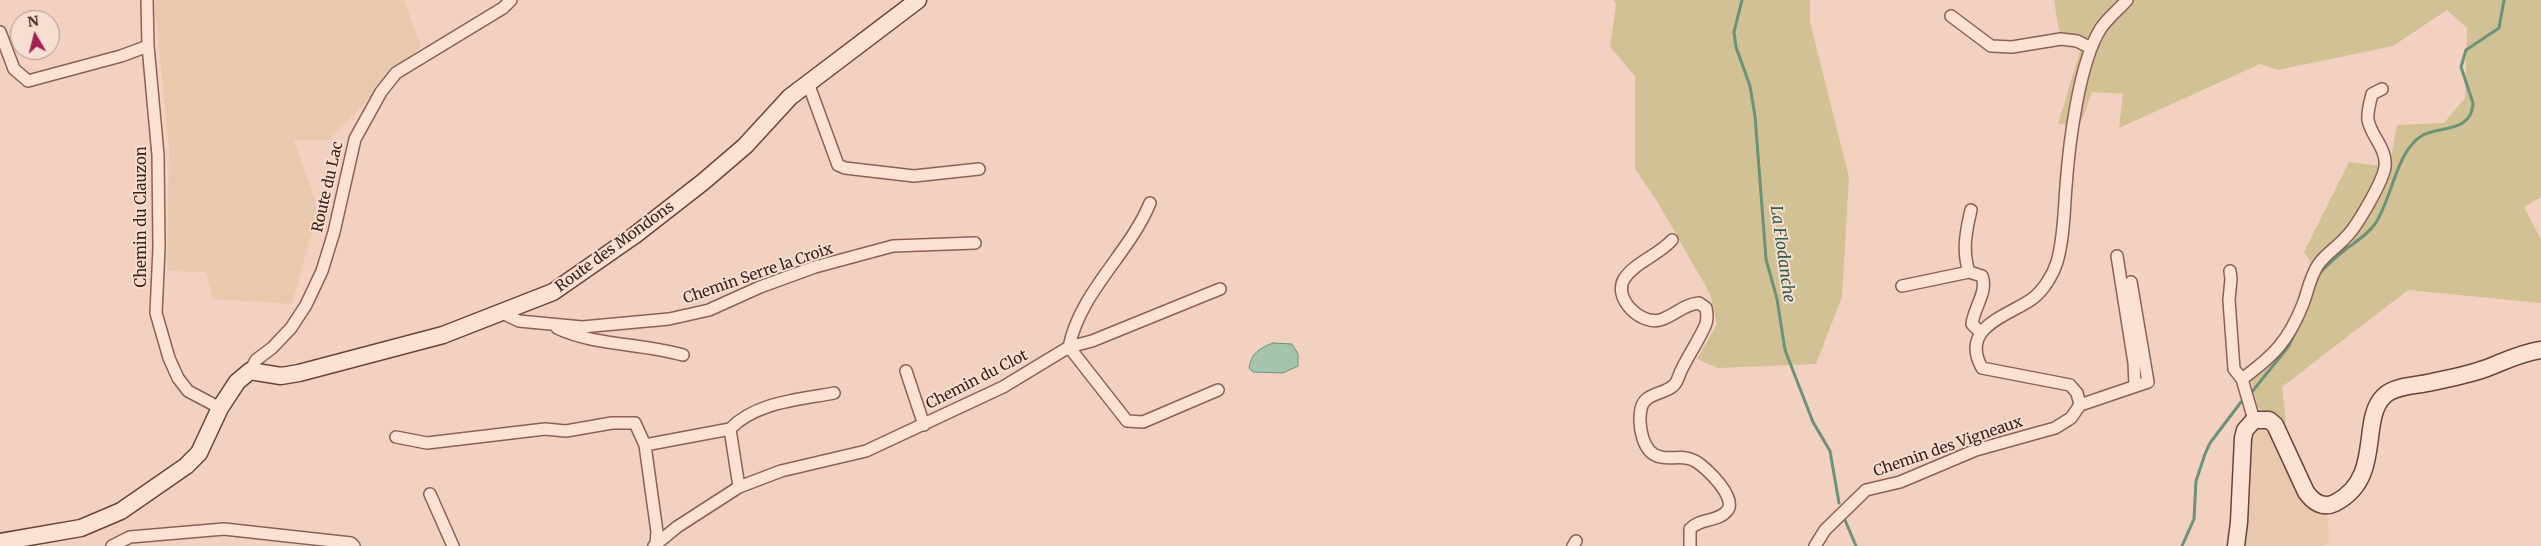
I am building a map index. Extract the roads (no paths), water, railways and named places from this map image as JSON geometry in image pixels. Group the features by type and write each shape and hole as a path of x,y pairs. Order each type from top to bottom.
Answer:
{"street":[{"name":"Chemin du Clauzon","path":"147,0 148,46 158,155 159,248 156,313 169,358 178,378 188,391 220,408"},
{"name":"Route du Lac","path":"250,371 256,360 272,348 291,328 306,306 318,280 334,232 355,139 381,92 396,73 503,8 511,0"},
{"name":"Route des Mondons","path":"250,371 281,376 299,373 443,335 502,314 553,292 635,235 745,146 790,97 918,0"},
{"path":"2127,0 2102,26 2091,48 2068,152 2057,262 2042,290 2031,300 1992,321 1981,332 1976,349 1977,359 1982,368 2070,385 2077,393 2080,405 2148,382 2131,282"},
{"path":"1950,16 1991,46 2006,47 2061,39 2077,41 2091,48"},
{"path":"0,32 14,69 28,81 121,56 148,46"},
{"path":"808,83 838,165 845,168 914,176 979,169"},
{"path":"2242,379 2271,358 2280,347 2294,325 2317,266 2327,253 2347,237 2372,196 2385,166 2382,150 2368,120 2372,94 2382,89"},
{"path":"1150,203 1141,225 1078,317 1069,347 1126,421 1143,422 1218,390"},
{"path":"1969,272 1965,262 1965,235 1971,210"},
{"path":"1672,240 1666,247 1631,272 1623,281 1622,291 1630,308 1638,317 1649,320 1660,320 1691,304 1699,303 1706,308 1706,325 1689,354 1677,382 1672,387 1648,397 1642,403 1640,412 1644,441 1648,450 1660,457 1680,457 1696,461 1722,486 1728,497 1730,504 1727,510 1721,515 1696,522 1690,529 1690,546"},
{"name":"Chemin Serre la Croix","path":"502,314 519,321 582,327 669,319 709,310 760,286 815,267 893,246 975,243"},
{"path":"2117,256 2134,363 2135,386"},
{"path":"2230,271 2231,279 2228,300 2234,369 2242,379 2254,420"},
{"path":"1902,286 1969,272 1982,276 1985,284 1973,312 1972,324 1981,332"},
{"name":"Chemin du Clot","path":"655,545 678,527 739,488 781,471 866,451 1004,387 1069,347 1092,341 1220,289"},
{"name":"Chemin Serre la Croix","path":"551,325 571,334 661,348 683,355"},
{"path":"2236,546 2243,438 2245,430 2254,420 2269,420 2275,425 2306,492 2312,500 2329,505 2346,496 2364,470 2376,411 2386,394 2404,387 2476,371 2519,355 2541,350"},
{"path":"0,542 26,542 81,528 121,511 186,466 199,453 220,408 237,382 250,371"},
{"path":"906,371 924,425"},
{"path":"645,445 730,429 740,419 760,408 834,393"},
{"name":"Chemin des Vigneaux","path":"1815,546 1825,530 1866,490 1900,482 1976,450 2055,428 2071,418 2080,405"},
{"path":"396,438 426,443 545,429 566,431 612,423 635,423 645,445 656,523 655,545"},
{"path":"730,429 739,488"},
{"path":"430,494 453,546"},
{"path":"112,546 130,538 224,529 351,543 354,546"}],"waterway":[{"name":"La Flodanche","path":"1742,0 1734,32 1736,47 1750,86 1755,116 1766,259 1777,299 1785,350 1813,422 1830,451 1839,503"},
{"path":"2318,275 2328,264 2365,235 2375,224 2401,163 2414,142 2423,135 2454,127 2467,119 2471,113 2473,103 2461,67 2466,50 2499,28 2504,0"},
{"path":"2251,393 2288,347 2297,329"},
{"path":"2182,546 2194,519 2196,481 2205,454 2210,443 2241,402"},
{"name":"La Flodanche","path":"1845,520 1856,546"}]}
